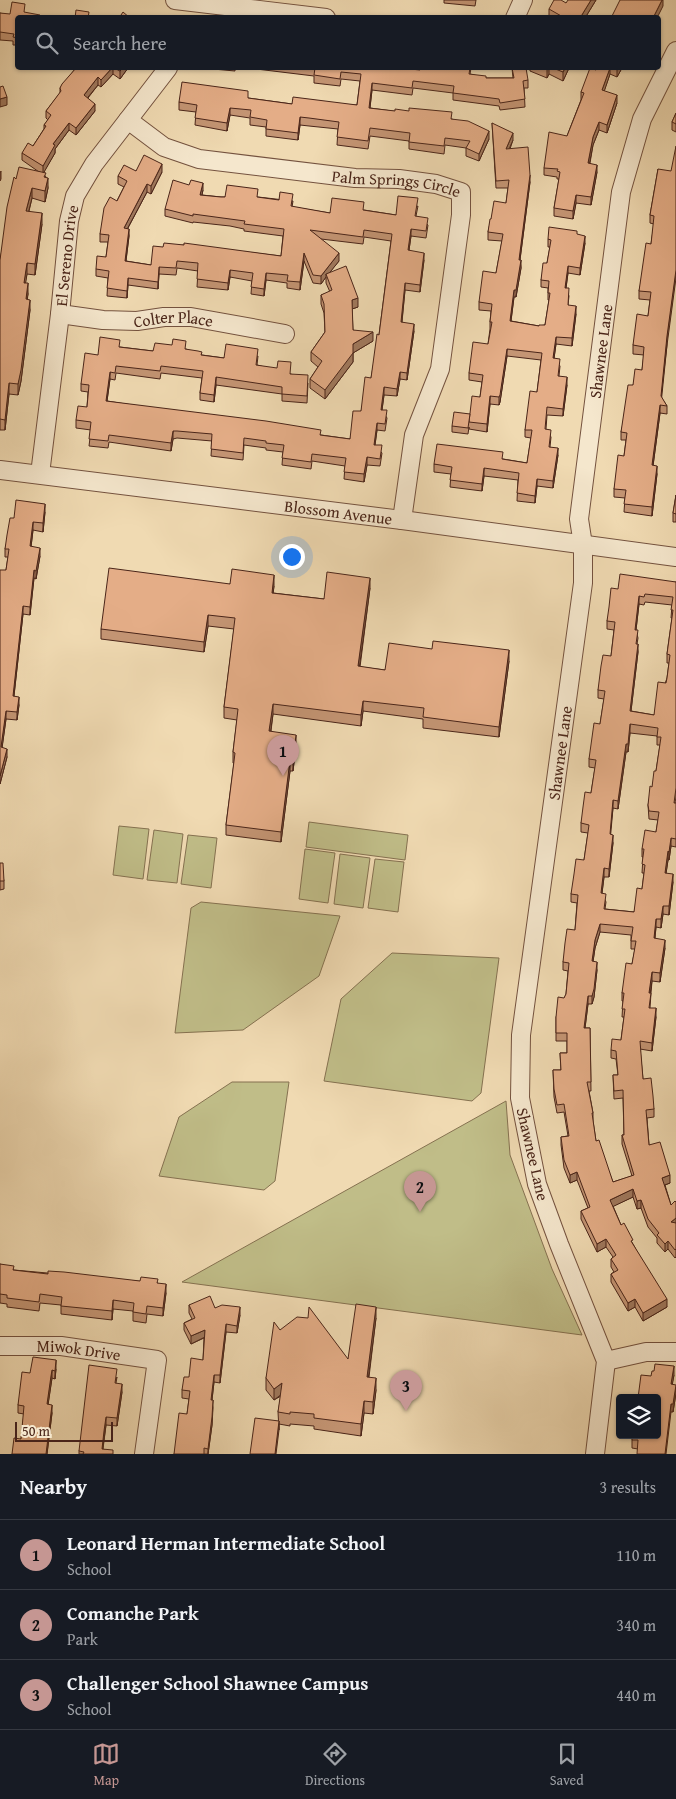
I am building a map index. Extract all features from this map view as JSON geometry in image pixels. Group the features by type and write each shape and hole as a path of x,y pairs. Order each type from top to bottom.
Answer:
{"street":[{"path":"516,15 523,0"},
{"path":"182,6 290,15"},
{"name":"Shawnee Lane","path":"596,1454 606,1361 537,1184 520,1098 521,1035 583,583 583,545 579,519 622,192 642,119 676,51"},
{"name":"El Sereno Drive","path":"40,474 60,314 69,221 75,196 94,164 166,70"},
{"name":"Palm Springs Circle","path":"128,120 164,147 199,159 355,178 399,178 436,184 461,192 461,215 440,369 414,435 402,520"},
{"name":"Colter Place","path":"60,314 103,320 137,321 164,317 191,317 286,334"},
{"name":"Blossom Avenue","path":"0,470 402,520 676,557"},
{"name":"Miwok Drive","path":"0,1346 61,1346 157,1360 144,1454"},
{"path":"606,1361 646,1352 676,1352"}],"shaded area":[{"path":"309,822 408,835 405,860 306,847"},
{"path":"119,826 149,829 143,879 113,875"},
{"path":"154,830 183,834 177,883 147,880"},
{"path":"188,835 217,838 211,888 181,884"},
{"path":"305,849 335,853 328,903 299,899"},
{"path":"340,854 370,858 363,908 334,904"},
{"path":"375,859 404,862 398,912 368,908"},
{"path":"201,902 340,916 319,976 243,1030 175,1033 191,908"},
{"path":"392,953 499,958 481,1093 472,1101 324,1081 341,999"},
{"path":"232,1082 289,1082 275,1181 264,1190 159,1176 179,1117"},
{"path":"506,1101 510,1155 552,1269 582,1335 182,1282"}],"building":[{"path":"554,0 561,0 566,3 568,0 591,0 582,15 560,15 549,9"},
{"path":"620,0 662,0 654,15 612,15"},
{"path":"12,2 25,4 24,12 40,15 15,15 15,37 13,37 14,34 0,32 0,13 10,14"},
{"path":"76,10 89,12 88,15 75,15"},
{"path":"74,70 110,70 101,80 98,77 84,95 95,104 76,128 69,123 53,144 55,145 43,166 22,153 28,143 33,146 46,126 44,125 51,115 46,111 61,91 62,84"},
{"path":"315,70 470,70 469,74 486,76 486,78 514,78 512,70 526,70 528,80 523,81 525,99 500,103 499,99 453,93 454,86 413,81 412,88 372,83 369,108 409,111 409,108 452,112 451,119 468,121 489,131 479,154 466,148 470,141 445,138 444,146 409,142 410,133 370,128 368,141 337,137 339,122 309,118 300,117 298,133 266,129 267,120 250,117 251,110 230,108 227,123 195,118 197,105 179,102 182,82 248,91 248,98 292,104 293,97 357,105 361,74 341,72 340,79 314,75"},
{"path":"589,70 609,70 602,90 617,95 607,125 599,122 593,137 588,163 597,165 591,197 576,195 573,211 554,208 560,172 557,171 558,169 544,168 549,132 567,136 584,93 581,92"},
{"path":"3,86 7,97 0,99 0,87"},
{"path":"676,113 676,124 672,122"},
{"path":"492,123 513,133 506,149 528,147 530,175 519,260 521,260 516,290 514,290 510,321 539,326 545,325 550,293 548,293 549,281 541,280 543,263 547,263 551,240 548,239 549,227 577,231 577,234 585,236 580,268 568,266 565,288 569,288 568,305 576,306 572,338 556,337 553,358 560,359 558,376 567,377 563,409 547,407 545,429 551,430 549,447 558,448 553,481 537,479 535,496 517,493 519,473 484,468 482,484 450,480 452,467 434,464 437,444 503,452 502,459 527,463 532,430 525,430 530,391 537,392 542,353 507,349 500,395 499,397 490,396 487,424 469,422 472,396 480,397 483,375 469,373 473,342 488,344 492,322 490,322 492,304 479,302 483,271 496,273 503,234 488,232 490,219 494,201 506,203 509,180 496,181"},
{"path":"676,146 676,270 661,396 667,406 660,405 652,465 657,466 652,507 624,504 626,490 614,489 618,455 624,456 627,433 621,432 628,385 633,385 635,369 642,370 644,347 633,345 637,314 648,316 651,292 639,291 646,243 651,244 654,216 650,215 658,169 671,171"},
{"path":"144,155 162,164 151,186 147,184 124,228 129,229 125,261 151,265 153,246 163,247 164,243 184,245 184,243 281,256 284,229 244,224 245,221 193,214 193,216 165,209 173,180 189,185 191,180 203,183 200,195 225,197 227,185 258,189 257,197 279,200 280,192 293,194 291,206 330,213 332,198 364,202 363,210 396,215 398,196 418,198 415,216 428,218 426,231 411,229 408,250 424,253 420,285 405,283 401,322 414,324 407,373 400,372 397,389 384,387 381,410 387,410 385,424 377,423 374,445 382,445 380,459 367,457 364,474 344,472 346,458 312,454 311,462 282,458 284,445 244,438 243,453 211,449 212,434 173,431 171,443 109,435 108,441 89,439 91,422 76,420 78,406 87,407 89,385 81,384 85,353 98,355 100,337 120,340 119,347 153,351 155,343 172,345 173,339 186,341 185,349 202,352 201,355 224,358 226,344 258,349 256,365 277,368 278,361 291,362 290,374 308,375 307,396 282,394 282,387 216,377 214,395 200,393 203,371 161,366 160,371 116,366 115,373 110,372 106,401 266,421 321,430 320,435 350,439 353,411 361,411 365,377 371,378 377,334 379,335 392,234 364,230 363,237 310,230 339,253 321,276 313,275 304,253 300,282 287,281 288,275 266,273 264,289 251,287 253,273 230,270 228,283 197,279 198,263 177,261 176,268 159,267 158,282 128,278 127,291 107,288 109,271 96,269 97,256 106,257 109,235 100,234 104,208 110,197 117,201 127,181 118,176 124,165 136,171"},
{"path":"19,167 46,173 44,177 48,178 45,191 32,188 26,211 42,213 35,264 27,263 24,283 28,283 26,299 30,300 21,370 18,384 9,383 5,420 0,419 0,260 7,207 14,177 16,179"},
{"path":"346,266 358,298 352,300 353,330 373,332 353,344 353,353 325,390 310,379 322,361 311,352 325,332 324,304 321,295 332,290 326,274"},
{"path":"454,412 470,414 468,428 452,426"},
{"path":"676,495 676,514 673,513"},
{"path":"16,500 45,504 43,523 33,522 30,546 40,548 36,571 34,570 30,607 23,606 13,696 19,697 17,712 6,711 1,747 7,749 0,776 0,570 6,570 9,549 5,549 10,518 14,518"},
{"path":"109,568 230,584 232,569 274,575 272,593 324,599 327,572 370,578 358,666 385,670 389,643 432,649 433,641 509,650 499,727 423,717 424,708 363,701 361,715 273,704 269,731 296,735 293,760 290,760 281,832 226,825 235,753 233,752 238,709 224,707 235,618 208,615 204,642 101,629"},
{"path":"620,574 676,582 676,788 674,803 676,803 676,839 671,838 665,873 673,874 669,906 663,906 661,919 656,919 654,938 665,940 660,973 652,972 649,993 651,993 649,1008 656,1008 652,1043 640,1041 643,1079 651,1078 653,1096 654,1109 646,1110 649,1145 660,1142 670,1175 662,1178 671,1205 676,1202 676,1218 671,1222 676,1223 676,1249 668,1241 665,1244 657,1235 659,1233 648,1219 641,1200 637,1201 633,1189 610,1200 621,1225 624,1223 633,1240 631,1241 667,1299 643,1313 635,1299 628,1303 611,1274 618,1270 611,1259 616,1255 606,1239 597,1244 581,1211 590,1207 577,1172 570,1175 564,1160 561,1137 569,1136 564,1104 557,1105 553,1070 561,1070 560,1053 567,1053 567,1033 556,1033 558,997 564,998 566,994 569,963 563,962 565,943 567,929 575,930 578,895 571,894 576,859 584,860 589,825 581,823 585,792 591,793 596,760 589,759 594,723 600,724 605,691 598,690 603,655 611,656 615,622 607,621 611,588 618,589","holes":["645,594 673,597 667,654 670,655 667,678 666,683 658,682 654,715 630,711 638,644 636,644 638,630 635,630 639,596 644,597","630,724 658,728 657,737 661,737 656,771 654,771 652,787 650,786 648,805 649,811 659,812 656,832 645,830 642,849 644,849 642,864 645,865 642,889 637,888 634,912 604,909 606,894 601,893 604,868 609,869 613,835 610,834 613,800 618,801 626,744 628,744","600,924 633,927 631,941 636,941 632,964 626,963 622,993 624,993 622,1009 625,1009 621,1040 612,1039 611,1050 616,1051 618,1075 613,1075 614,1091 623,1090 624,1135 622,1135 634,1175 613,1182 599,1140 596,1141 587,1082 591,1082 590,1028 584,1028 588,996 592,996 594,989 597,962 592,961 595,940"]},
{"path":"0,863 3,863 4,881 0,881"},
{"path":"0,1264 14,1266 13,1270 48,1274 48,1271 140,1281 141,1277 158,1279 157,1283 166,1284 163,1308 147,1306 146,1314 133,1312 134,1303 113,1300 112,1311 61,1306 62,1297 40,1294 39,1302 7,1298 7,1295 0,1294"},
{"path":"210,1296 215,1308 222,1305 240,1307 237,1326 226,1324 220,1375 214,1375 208,1449 204,1448 204,1454 174,1454 179,1413 187,1414 190,1391 182,1390 184,1377 189,1377 191,1358 203,1360 205,1330 191,1336 184,1323 195,1318 189,1305"},
{"path":"356,1304 376,1307 367,1377 376,1378 373,1402 364,1401 361,1424 314,1418 314,1414 278,1412 282,1383 274,1389 266,1378 274,1322 280,1330 297,1317 308,1318 309,1307 348,1359"},
{"path":"33,1357 56,1360 55,1371 52,1370 47,1404 52,1405 46,1454 12,1454 14,1438 21,1439 24,1406 18,1405 22,1372 30,1373"},
{"path":"655,1364 674,1366 671,1384 676,1385 673,1404 671,1404 665,1454 637,1454 638,1440 632,1439 661,1439 661,1394 639,1394 641,1375 651,1376 652,1371 654,1371"},
{"path":"89,1365 117,1369 115,1383 122,1384 117,1418 106,1417 104,1431 102,1449 113,1450 113,1454 83,1454 84,1452 79,1451"},
{"path":"255,1418 279,1421 275,1454 250,1454"}],"place":[{"name":"Leonard Herman Intermediate School","path":"283,776"},
{"name":"Comanche Park","path":"420,1212"},
{"name":"Challenger School Shawnee Campus","path":"406,1411"}]}
